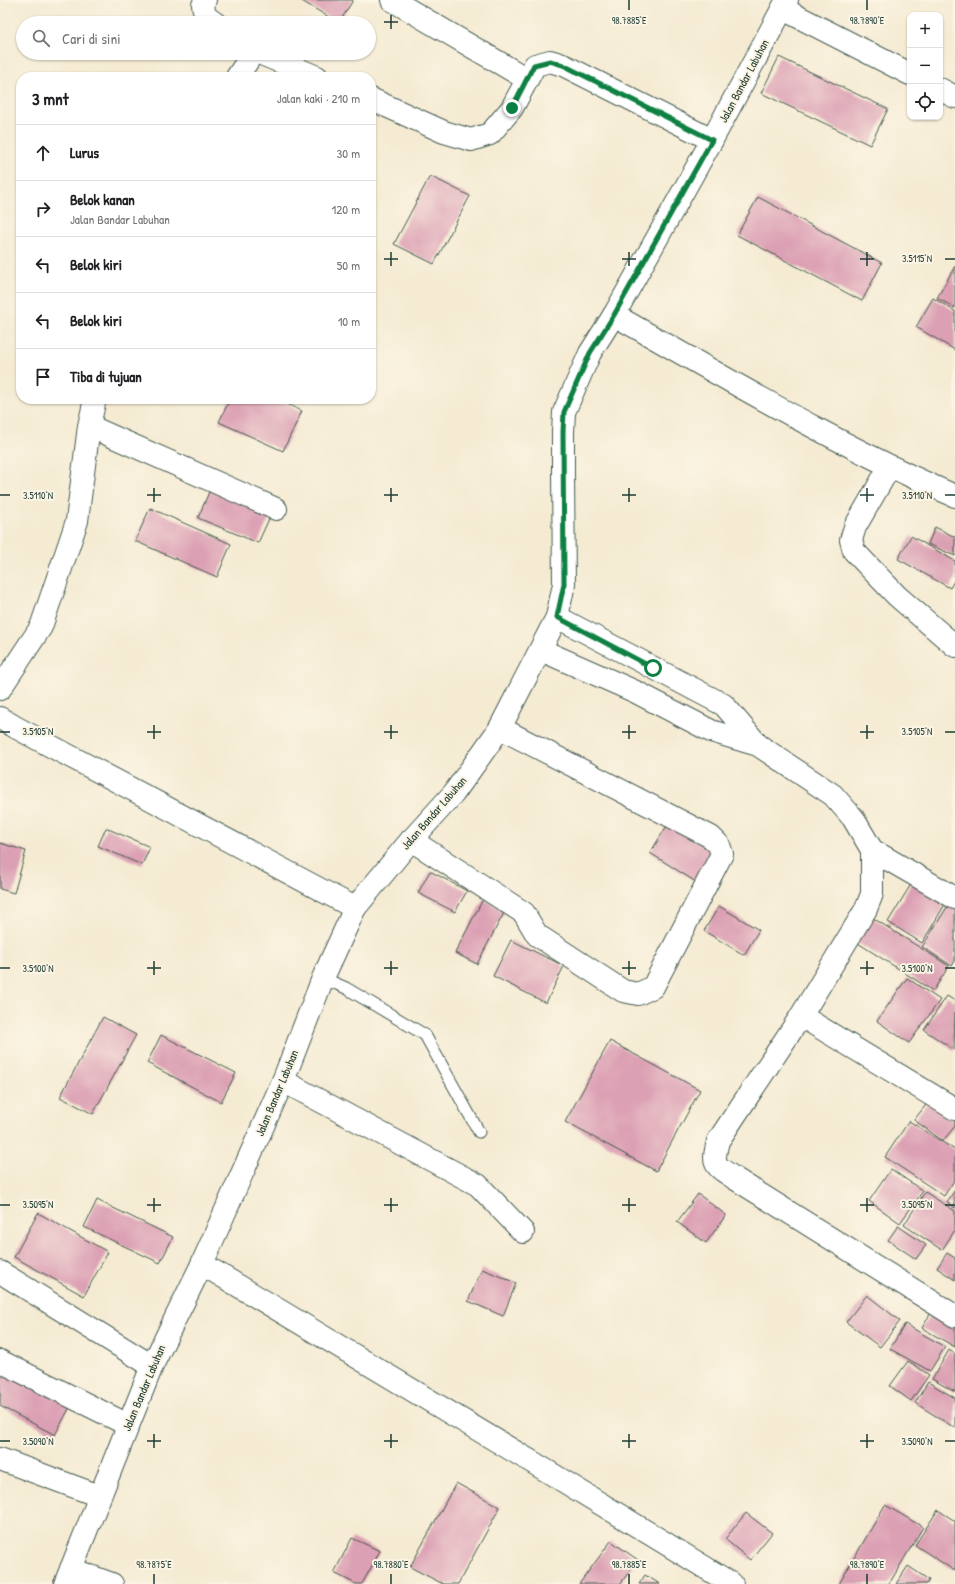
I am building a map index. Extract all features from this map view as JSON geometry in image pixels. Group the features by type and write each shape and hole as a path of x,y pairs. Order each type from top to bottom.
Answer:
{"street":[{"path":"205,0 203,5 205,16"},
{"path":"392,0 527,79"},
{"path":"785,4 907,72"},
{"name":"Jalan Bandar Labuhan","path":"68,1576 152,1366 202,1264 283,1081 323,978 355,908 411,840 454,793 500,728 557,617 564,584 564,412 590,353 614,315 712,140 785,4"},
{"path":"240,72 248,60"},
{"path":"276,60 305,72"},
{"path":"376,101 444,132 471,140 490,134 512,108 534,65 550,61 563,65 712,140"},
{"path":"943,91 955,97"},
{"path":"614,315 810,426 890,466 954,494"},
{"path":"0,689 41,627 77,521 89,426 94,404"},
{"path":"89,426 276,509"},
{"path":"890,466 855,527 851,540 852,547 897,596 955,646"},
{"path":"557,617 724,705 758,745 832,795 853,818 872,850 872,894 866,909 801,1016 718,1141 715,1156 716,1164 734,1178 955,1316"},
{"path":"541,650 636,692 711,731 758,745"},
{"path":"1,722 355,908"},
{"path":"411,840 524,913 537,935 623,992 638,994 653,987 722,854 719,845 711,837 500,728"},
{"path":"872,850 955,898"},
{"path":"801,1016 955,1110"},
{"path":"283,1081 478,1185 523,1232"},
{"path":"202,1264 541,1467 732,1584"},
{"path":"0,1272 152,1366"},
{"path":"0,1361 128,1425"},
{"path":"0,1459 99,1496"},
{"path":"68,1576 112,1584"}],"lane":[{"path":"323,978 346,988 425,1034 479,1132"}],"building":[{"path":"300,0 353,0 343,16 327,16"},
{"path":"779,57 888,109 870,145 761,93"},
{"path":"430,176 470,196 434,264 394,244"},
{"path":"758,197 882,263 862,301 737,235"},
{"path":"955,266 955,308 937,298"},
{"path":"933,298 955,311 955,350 916,327"},
{"path":"228,404 287,404 302,411 283,451 219,422"},
{"path":"212,485 273,510 258,543 198,518"},
{"path":"150,508 231,544 217,577 135,541"},
{"path":"935,527 955,537 955,556 928,544"},
{"path":"911,536 955,561 955,579 950,588 898,559"},
{"path":"668,824 714,853 696,882 650,853"},
{"path":"106,828 150,847 142,865 98,846"},
{"path":"0,843 26,851 14,893 0,889"},
{"path":"430,871 467,891 455,912 418,893"},
{"path":"913,881 947,901 922,943 888,922"},
{"path":"483,899 505,911 477,964 455,953"},
{"path":"949,904 955,908 955,961 952,966 922,947"},
{"path":"719,906 759,930 744,955 704,931"},
{"path":"865,913 949,966 933,991 850,938"},
{"path":"511,940 564,966 546,1003 493,976"},
{"path":"907,978 940,1000 909,1043 877,1021"},
{"path":"947,996 955,1001 954,1050 924,1030"},
{"path":"103,1017 136,1035 93,1114 60,1097"},
{"path":"161,1035 236,1073 221,1102 147,1063"},
{"path":"610,1041 700,1090 656,1171 565,1122"},
{"path":"929,1101 955,1121 955,1126 943,1141 914,1120"},
{"path":"909,1121 955,1150 955,1179 944,1196 885,1157"},
{"path":"891,1169 923,1191 900,1223 869,1201"},
{"path":"955,1190 955,1208 947,1202"},
{"path":"925,1192 955,1211 955,1230 942,1250 904,1225"},
{"path":"698,1194 726,1215 706,1243 677,1222"},
{"path":"97,1200 173,1237 160,1263 84,1227"},
{"path":"38,1213 108,1252 84,1296 14,1257"},
{"path":"898,1226 926,1245 916,1259 888,1240"},
{"path":"947,1253 955,1258 955,1280 937,1268"},
{"path":"482,1269 516,1283 503,1316 468,1301"},
{"path":"867,1295 900,1321 880,1347 846,1322"},
{"path":"932,1311 955,1324 955,1347 922,1328"},
{"path":"905,1324 945,1347 930,1371 890,1349"},
{"path":"949,1350 955,1354 955,1392 932,1379"},
{"path":"908,1361 929,1375 911,1401 890,1386"},
{"path":"0,1369 71,1405 55,1435 0,1406"},
{"path":"928,1382 955,1398 955,1428 915,1403"},
{"path":"456,1483 500,1507 458,1584 443,1584 410,1567"},
{"path":"885,1505 923,1527 889,1584 839,1584"},
{"path":"938,1510 955,1521 955,1571 915,1545"},
{"path":"746,1513 772,1533 750,1560 725,1539"},
{"path":"352,1538 380,1551 362,1584 356,1584 334,1573"},
{"path":"611,1541 638,1560 620,1584 579,1584"},
{"path":"908,1566 929,1580 927,1584 896,1584"},
{"path":"645,1575 660,1584 639,1584"}],"route":[{"path":"512,108 534,65 550,61 563,65 712,140 614,315 590,353 564,412 564,584 557,617 653,668"}]}
